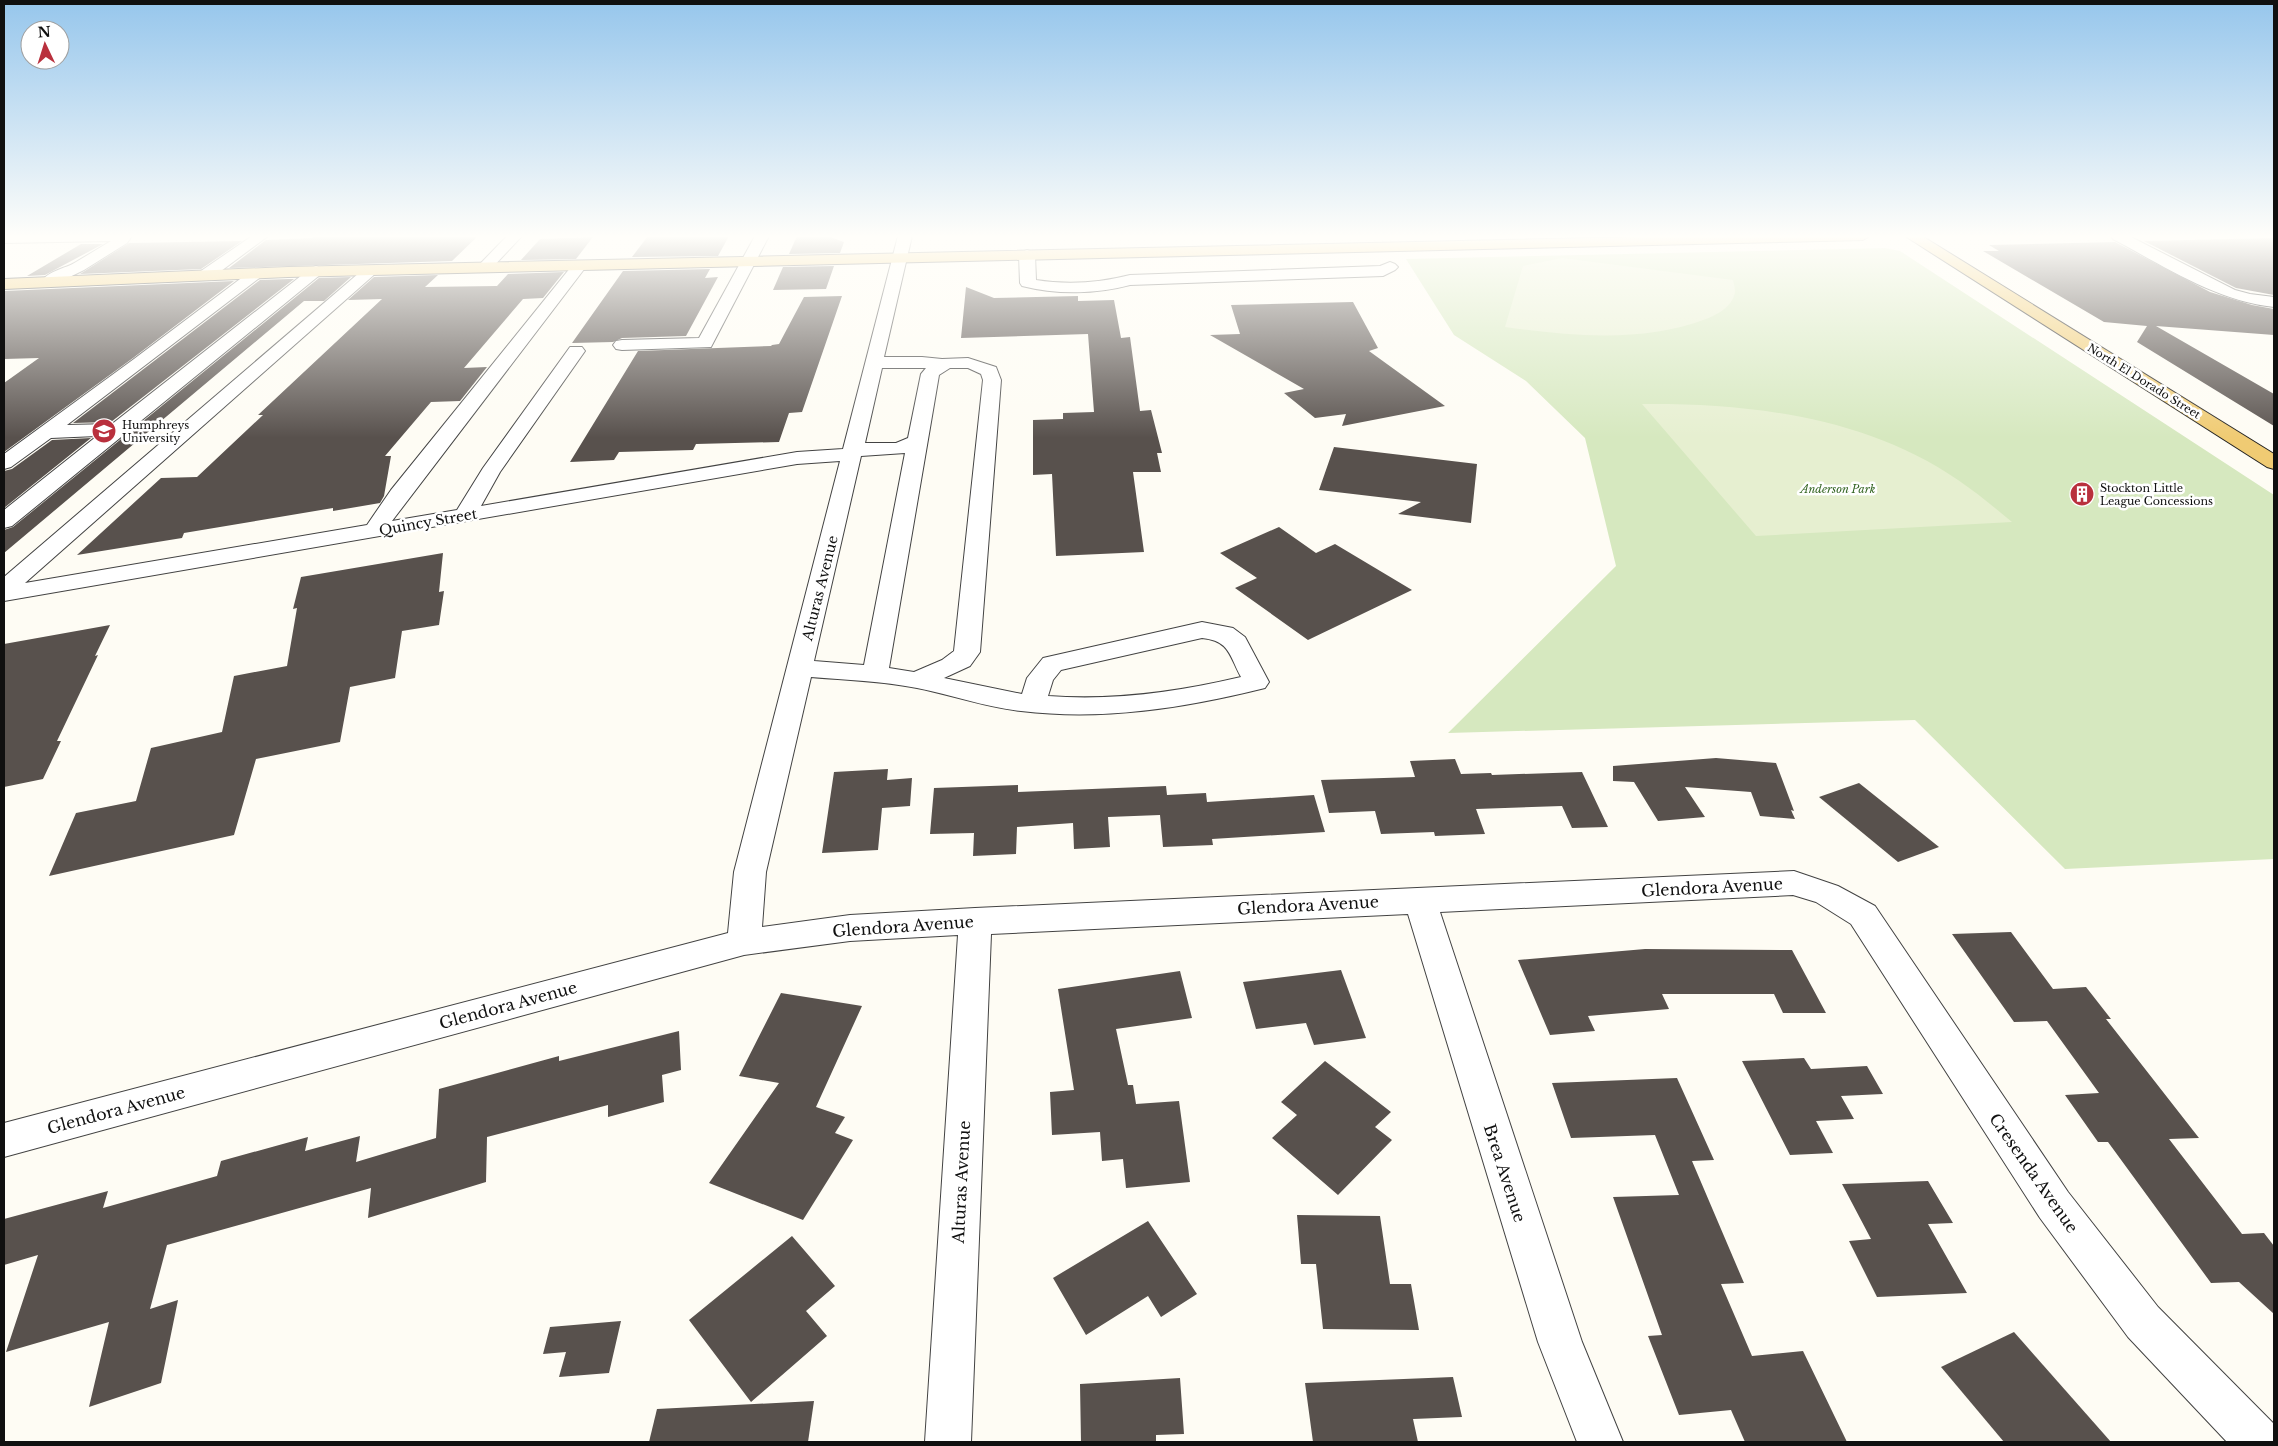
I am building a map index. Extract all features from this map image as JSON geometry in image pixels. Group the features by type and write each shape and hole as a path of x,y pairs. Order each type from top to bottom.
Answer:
{"main road":[{"name":"North El Dorado Street","path":"2020,303 2274,463"}],"street":[{"path":"4,463 217,303"},
{"path":"4,521 275,303"},
{"path":"4,589 332,303"},
{"path":"374,531 399,495 550,303"},
{"path":"622,345 705,343 726,303"},
{"name":"Alturas Avenue","path":"744,942 750,872 889,303"},
{"path":"466,515 490,472 576,351"},
{"path":"140,363 203,361"},
{"path":"875,363 973,364 990,371 992,380 967,652 961,660 945,670 917,680"},
{"path":"875,674 930,374 933,369 943,365"},
{"path":"46,432 117,430"},
{"path":"853,454 908,446 918,441"},
{"path":"853,454 896,460 914,465"},
{"name":"Quincy Street","path":"4,594 797,458 853,454"},
{"path":"800,668 875,674 917,680 1033,704 1107,706 1208,694 1256,682 1236,642 1224,633 1202,630 1052,664 1040,678 1033,704"},
{"name":"Glendora Avenue","path":"4,1140 744,942 850,928 1794,883 1827,894"},
{"name":"Cresenda Avenue","path":"1827,894 1863,915 2054,1205 2143,1322 2259,1442"},
{"name":"Brea Avenue","path":"1420,900 1556,1333 1600,1442"},
{"name":"Alturas Avenue","path":"948,1442 975,921"}],"green space":[{"name":"Anderson Park","path":"1434,303 1980,303 2274,495 2274,859 2065,869 1915,720 1448,733 1616,566 1585,438 1526,381 1454,335"},
{"path":"1512,303 1730,303 1715,315 1706,319 1682,327 1657,332 1581,335 1505,327"},
{"path":"1642,404 1683,404 1766,411 1846,428 1885,441 1922,459 1958,480 2012,522 1756,536"}],"building":[{"path":"4,303 205,303 4,452 4,383 39,358 4,359"},
{"path":"229,303 263,303 111,422 73,423"},
{"path":"288,303 301,303 4,553 4,530 13,527"},
{"path":"377,303 519,303 464,368 487,367 460,401 431,402 385,456 391,456 384,496 380,503 333,511 333,508 184,533 182,538 77,555 161,478 197,477 263,415 258,415"},
{"path":"600,303 704,303 686,336 622,338 613,342 572,343"},
{"path":"801,303 839,303 802,412 789,413 779,442 696,444 693,450 619,452 614,460 570,462 638,351 771,346 779,344"},
{"path":"964,303 1115,303 1121,338 1130,337 1140,411 1151,410 1162,453 1157,453 1161,472 1133,472 1144,552 1056,556 1052,474 1033,475 1033,420 1063,419 1063,413 1094,412 1088,334 961,338"},
{"path":"1354,303 1378,348 1369,351 1445,406 1342,426 1346,414 1315,418 1284,393 1304,389 1210,335 1240,334 1231,305"},
{"path":"2072,303 2247,303 2274,309 2274,335 2156,326 2274,394 2274,426 2137,342 2147,326 2104,322"},
{"path":"91,438 4,508 4,471 12,469 52,440"},
{"path":"1334,447 1477,464 1471,523 1398,514 1421,502 1319,490"},
{"path":"1279,527 1316,553 1335,544 1412,590 1308,640 1235,588 1257,578 1220,553"},
{"path":"443,553 439,592 444,591 439,625 402,631 395,678 350,687 340,742 256,759 234,835 49,876 76,813 136,801 151,748 222,732 234,676 287,666 297,608 293,609 301,577"},
{"path":"110,625 95,656 98,655 57,741 61,741 43,779 4,787 4,644"},
{"path":"1716,758 1776,763 1794,811 1791,810 1795,819 1760,816 1751,792 1685,787 1705,817 1658,821 1634,782 1613,781 1613,766"},
{"path":"1455,759 1461,774 1491,773 1492,775 1582,772 1608,827 1572,828 1562,806 1476,809 1485,834 1435,836 1434,832 1381,834 1375,811 1329,813 1321,780 1415,777 1410,761"},
{"path":"888,769 887,780 912,778 910,806 882,808 878,850 822,853 834,772"},
{"path":"1859,783 1939,847 1898,862 1819,797"},
{"path":"1018,785 1018,792 1166,786 1167,795 1206,793 1207,802 1314,795 1325,832 1212,839 1213,845 1163,847 1160,815 1108,817 1110,847 1074,849 1073,823 1017,827 1016,854 973,856 974,833 930,834 934,788"},
{"path":"2011,932 2053,989 2086,987 2111,1019 2106,1019 2199,1138 2169,1139 2242,1234 2264,1233 2274,1246 2274,1314 2239,1282 2211,1283 2108,1142 2098,1142 2065,1095 2099,1093 2047,1021 2014,1022 1952,934"},
{"path":"1645,949 1792,950 1826,1013 1783,1013 1774,994 1662,994 1669,1009 1588,1016 1595,1031 1550,1035 1518,960"},
{"path":"1341,970 1366,1038 1314,1045 1306,1023 1256,1029 1243,982"},
{"path":"1180,971 1192,1018 1116,1029 1128,1085 1133,1085 1136,1104 1179,1101 1190,1182 1126,1188 1123,1159 1102,1161 1100,1132 1052,1135 1050,1092 1074,1090 1058,989"},
{"path":"781,993 862,1006 816,1107 845,1117 835,1133 853,1140 803,1220 709,1183 779,1083 739,1076"},
{"path":"679,1031 681,1070 662,1075 664,1102 608,1117 608,1105 487,1137 486,1182 368,1218 371,1188 167,1245 150,1309 178,1300 161,1383 89,1407 109,1322 6,1352 38,1255 4,1265 4,1219 108,1191 103,1208 217,1176 221,1161 308,1137 305,1151 360,1136 356,1162 436,1138 439,1089 559,1056 559,1061"},
{"path":"1804,1058 1811,1069 1867,1066 1883,1094 1841,1096 1854,1119 1816,1121 1833,1153 1790,1155 1742,1061"},
{"path":"1325,1061 1391,1112 1375,1127 1392,1140 1338,1195 1272,1138 1297,1115 1281,1102"},
{"path":"1677,1078 1714,1160 1692,1161 1744,1283 1721,1284 1752,1356 1803,1351 1847,1442 1745,1442 1731,1410 1679,1415 1648,1336 1662,1335 1613,1197 1679,1195 1655,1135 1571,1138 1552,1083"},
{"path":"1928,1181 1953,1223 1928,1224 1967,1293 1877,1297 1849,1241 1871,1239 1842,1184"},
{"path":"1297,1215 1380,1216 1390,1284 1411,1284 1419,1330 1323,1329 1316,1264 1301,1264"},
{"path":"1148,1221 1197,1294 1161,1317 1148,1296 1086,1335 1053,1278"},
{"path":"792,1236 835,1286 806,1311 827,1336 751,1402 689,1320"},
{"path":"621,1321 609,1373 559,1377 566,1352 543,1354 550,1327"},
{"path":"2014,1332 2111,1442 2004,1442 1941,1367"},
{"path":"1453,1377 1462,1417 1413,1419 1418,1442 1313,1442 1305,1383"},
{"path":"1180,1378 1184,1434 1156,1435 1156,1442 1081,1442 1080,1384"},
{"path":"814,1401 808,1442 649,1442 657,1409"}],"place":[{"name":"Humphreys University","path":"104,431"},
{"name":"Stockton Little League Concessions","path":"2082,494"}]}
